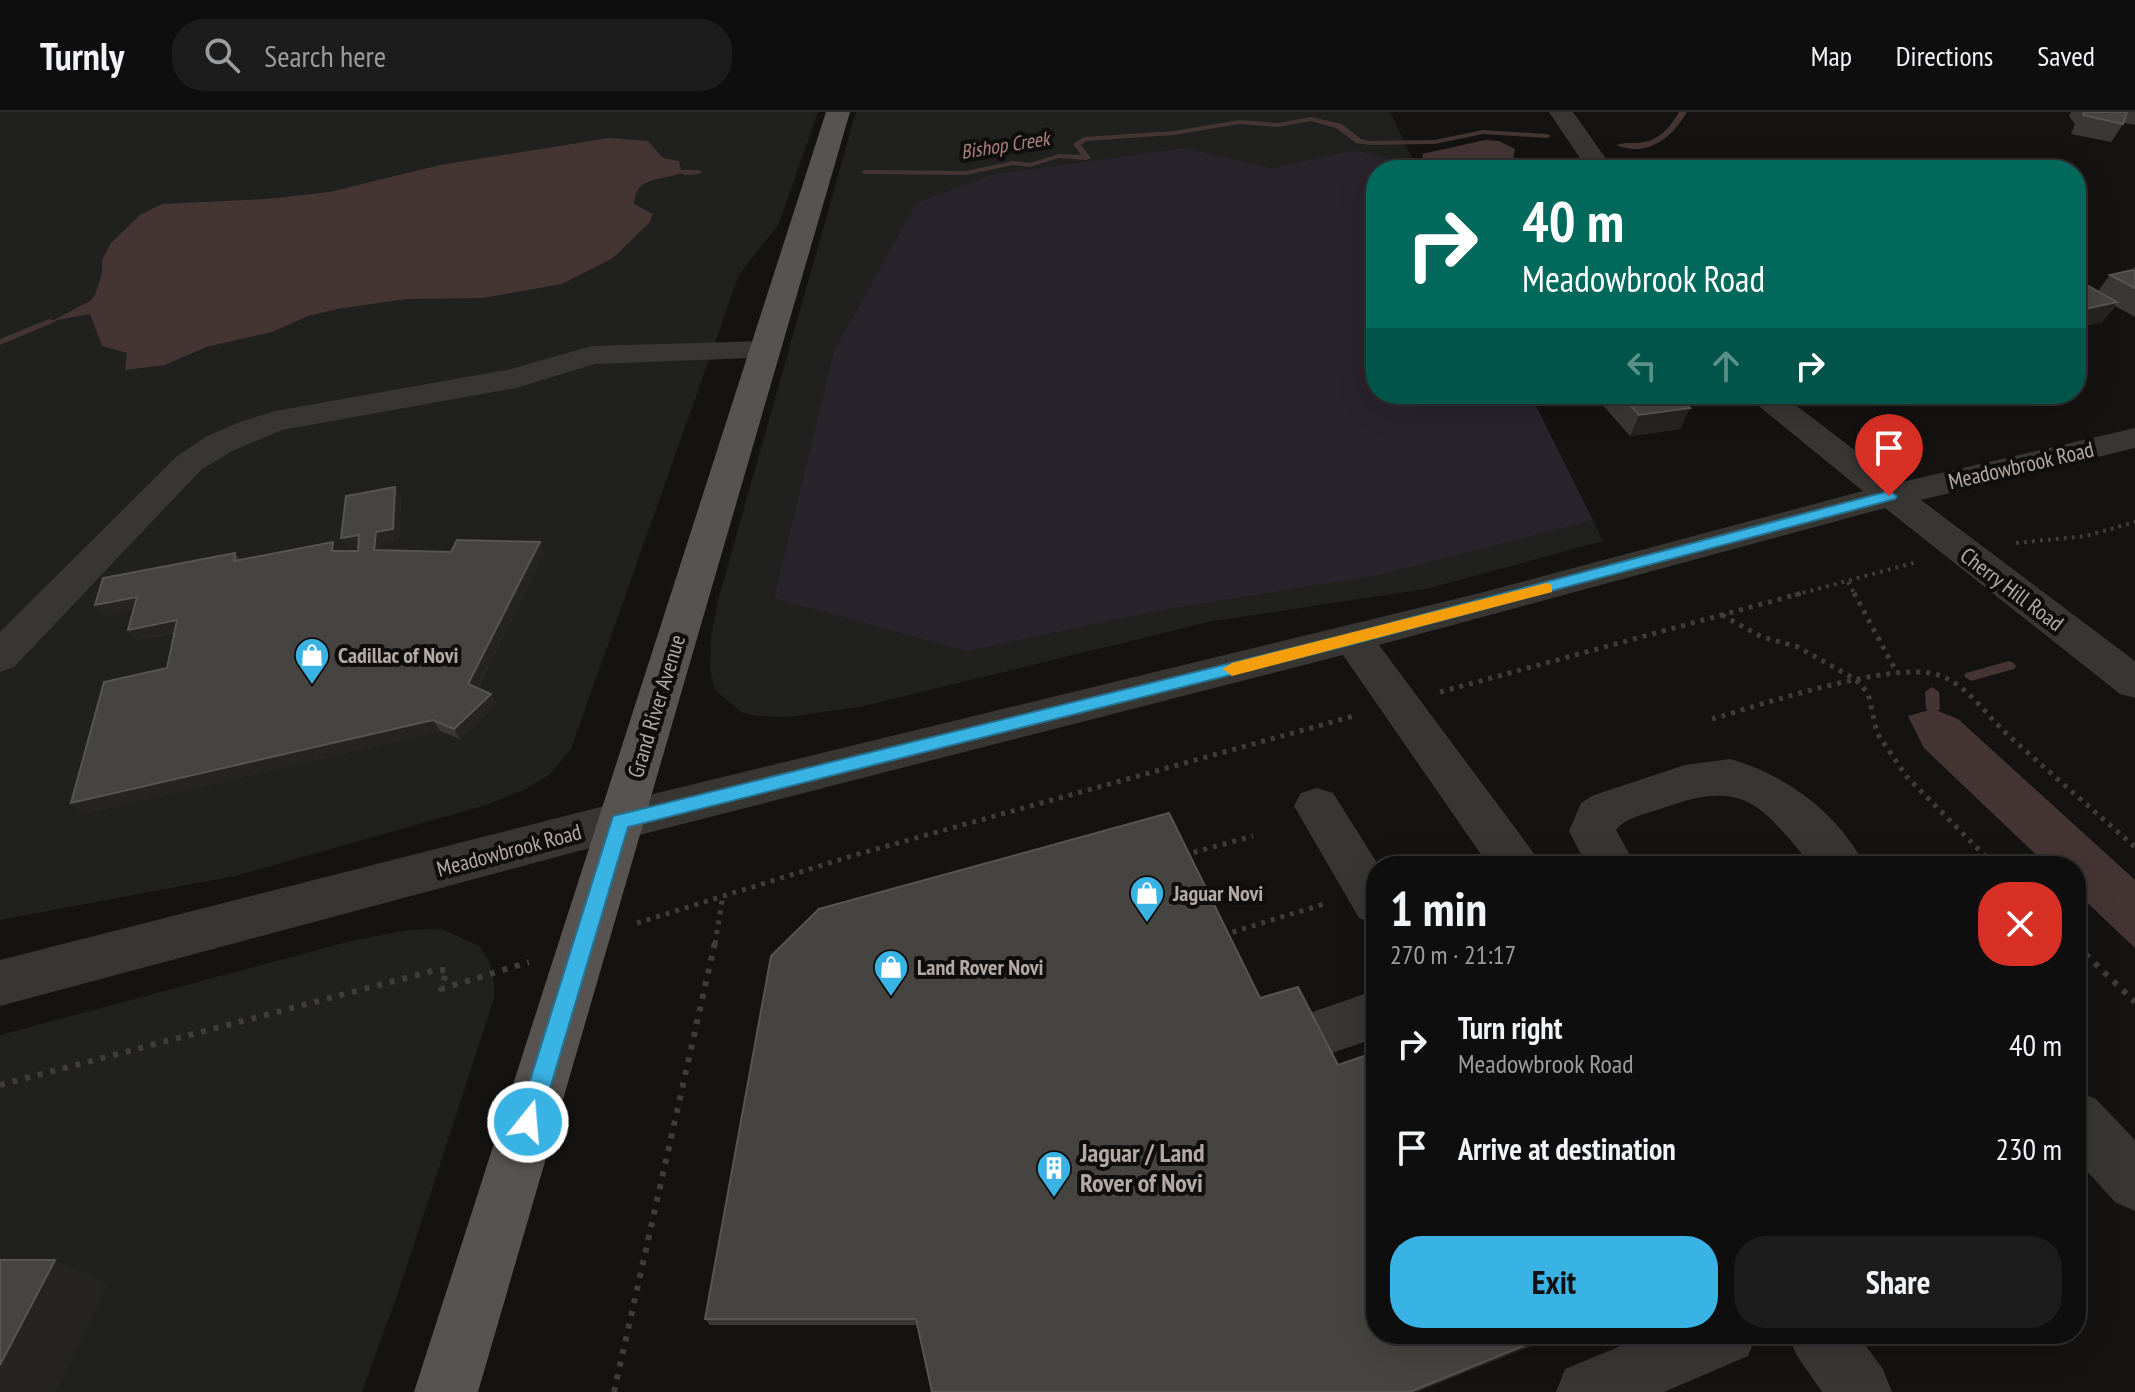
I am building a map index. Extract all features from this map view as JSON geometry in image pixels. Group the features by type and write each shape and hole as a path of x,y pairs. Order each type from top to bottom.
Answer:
{"main road":[{"name":"Grand River Avenue","path":"446,1392 838,112"}],"street":[{"path":"1561,112 1594,160"},
{"path":"0,657 189,463 206,450 250,429 275,421 516,378 592,355 765,350"},
{"name":"Cherry Hill Road","path":"1773,404 2135,683"},
{"name":"Meadowbrook Road","path":"0,983 620,821 1353,639 1889,496 2135,438"},
{"path":"1353,639 1509,856"},
{"path":"1606,856 1592,831 1597,816 1610,808 1710,777 1731,776 1772,795 1827,856"},
{"path":"1317,806 1366,887"},
{"path":"1314,1035 1366,1017"},
{"path":"2086,1129 2135,1182"},
{"path":"1627,1385 1707,1344"},
{"path":"1826,1344 1860,1392"}],"path":[{"path":"2014,543 2086,536 2135,522"},
{"path":"1427,696 1923,561"},
{"path":"1848,581 1897,673"},
{"path":"1722,615 1762,637 1798,647 1855,679 1868,693 1877,733 1907,777 1985,856"},
{"path":"1712,719 1855,679 1925,672 1953,682 2135,847"},
{"path":"669,912 855,855 1368,712"},
{"path":"1183,856 1253,836"},
{"path":"614,1392 724,902 723,895"},
{"path":"1222,935 1326,903"},
{"path":"2086,955 2135,1002"},
{"path":"0,1085 436,970 447,970 441,989 478,981"}],"shaded area":[{"path":"0,112 818,112 779,224 739,275 571,749 549,775 526,789 486,805 235,876 0,920"},
{"path":"856,112 1390,112 1413,160 1366,160 1366,404 1535,404 1603,541 1426,589 1208,622 860,707 788,717 741,712 715,690 710,669 711,635 718,600"},
{"path":"609,138 648,141 663,158 679,161 682,172 645,183 636,194 634,204 653,214 649,223 613,258 562,284 483,298 407,299 337,309 308,316 272,332 206,347 165,365 125,370 127,353 102,346 90,314 52,321 90,301 102,273 102,260 111,243 140,215 162,204 267,199 329,192 440,165"},
{"path":"1485,140 1499,141 1515,149 1513,159 1506,160 1424,160 1422,154"},
{"path":"1184,148 1271,168 1357,150 1393,160 1366,160 1366,404 1535,404 1593,520 1374,576 1167,609 966,651 774,598 834,351 916,203 990,175"},
{"path":"1933,709 1958,719 2135,880 2135,948 2086,901 2086,856 2037,856 1924,748 1908,716"},
{"path":"442,929 479,946 489,961 494,999 399,1290 362,1392 0,1392 0,1035 351,941 407,930"}],"building":[{"path":"2084,112 2127,112 2123,124 2083,115"},
{"path":"2135,272 2135,288 2110,275"},
{"path":"2086,285 2117,302 2086,309"},
{"path":"1629,404 1686,404 1690,408 1639,415"},
{"name":"Cadillac of Novi","path":"395,487 393,529 376,532 374,550 451,552 457,540 540,542 468,684 491,694 454,729 433,720 71,803 104,682 167,668 177,620 128,630 137,597 95,605 103,578 235,553 234,561 333,542 332,551 358,551 359,535 341,538 346,496"},
{"name":"Jaguar / Land Rover of Novi","path":"1169,813 1260,998 1298,987 1338,1065 1366,1055 1366,1344 1528,1344 1410,1392 932,1392 916,1319 705,1319 771,956 819,909"},
{"path":"0,1260 55,1260 0,1365"}],"waterway":[{"name":"Bishop Creek","path":"1620,145 1651,144 1665,136 1683,112"},
{"name":"Bishop Creek","path":"865,172 966,173 1013,163 1030,165 1059,156 1087,158 1077,144 1084,139 1174,133 1239,122 1278,125 1311,119 1339,126 1359,141 1370,143 1434,142 1483,132 1547,136"},
{"name":"Bishop Creek","path":"682,172 698,172"},
{"name":"Bishop Creek","path":"0,342 52,321"},
{"path":"1971,676 2009,666"},
{"path":"1932,692 1933,709"}],"slow traffic":[{"path":"1232,669 1547,588"}],"place":[{"name":"Cadillac of Novi","path":"312,686"},
{"name":"Jaguar Novi","path":"1147,924"},
{"name":"Land Rover Novi","path":"891,998"},
{"name":"Jaguar / Land Rover of Novi","path":"1054,1199"}],"route":[{"path":"528,1122 620,821 1353,639 1889,496"}]}
